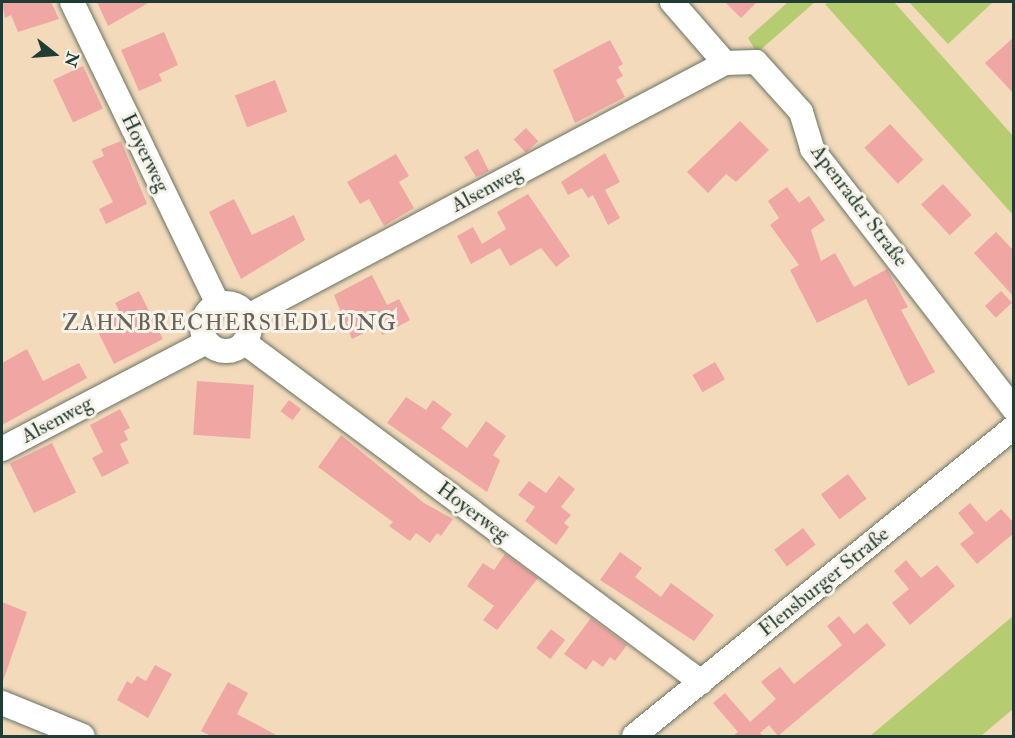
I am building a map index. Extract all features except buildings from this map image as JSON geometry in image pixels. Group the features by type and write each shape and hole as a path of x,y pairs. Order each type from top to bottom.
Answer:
{"street":[{"name":"Hoyerweg","path":"72,2 218,304"},
{"path":"672,2 725,63"},
{"name":"Apenrader Straße","path":"725,63 756,62 801,112 812,149 1014,409"},
{"name":"Alsenweg","path":"248,316 725,63"},
{"path":"218,304 238,306 248,316 244,342 226,351 207,342 203,320 218,304"},
{"name":"Alsenweg","path":"2,449 207,342"},
{"name":"Hoyerweg","path":"244,342 701,682"},
{"name":"Flensburger Straße","path":"634,736 1014,427"},
{"path":"2,702 83,736"}],"green space":[{"path":"788,2 815,2 757,53 748,38"},
{"path":"829,2 894,2 1013,136 1013,215 825,4"},
{"path":"909,2 993,2 948,44"},
{"path":"1013,616 1013,709 981,736 870,736"}],"district":[{"name":"ZAHNBRECHERSIEDLUNG","path":"230,324"}]}
